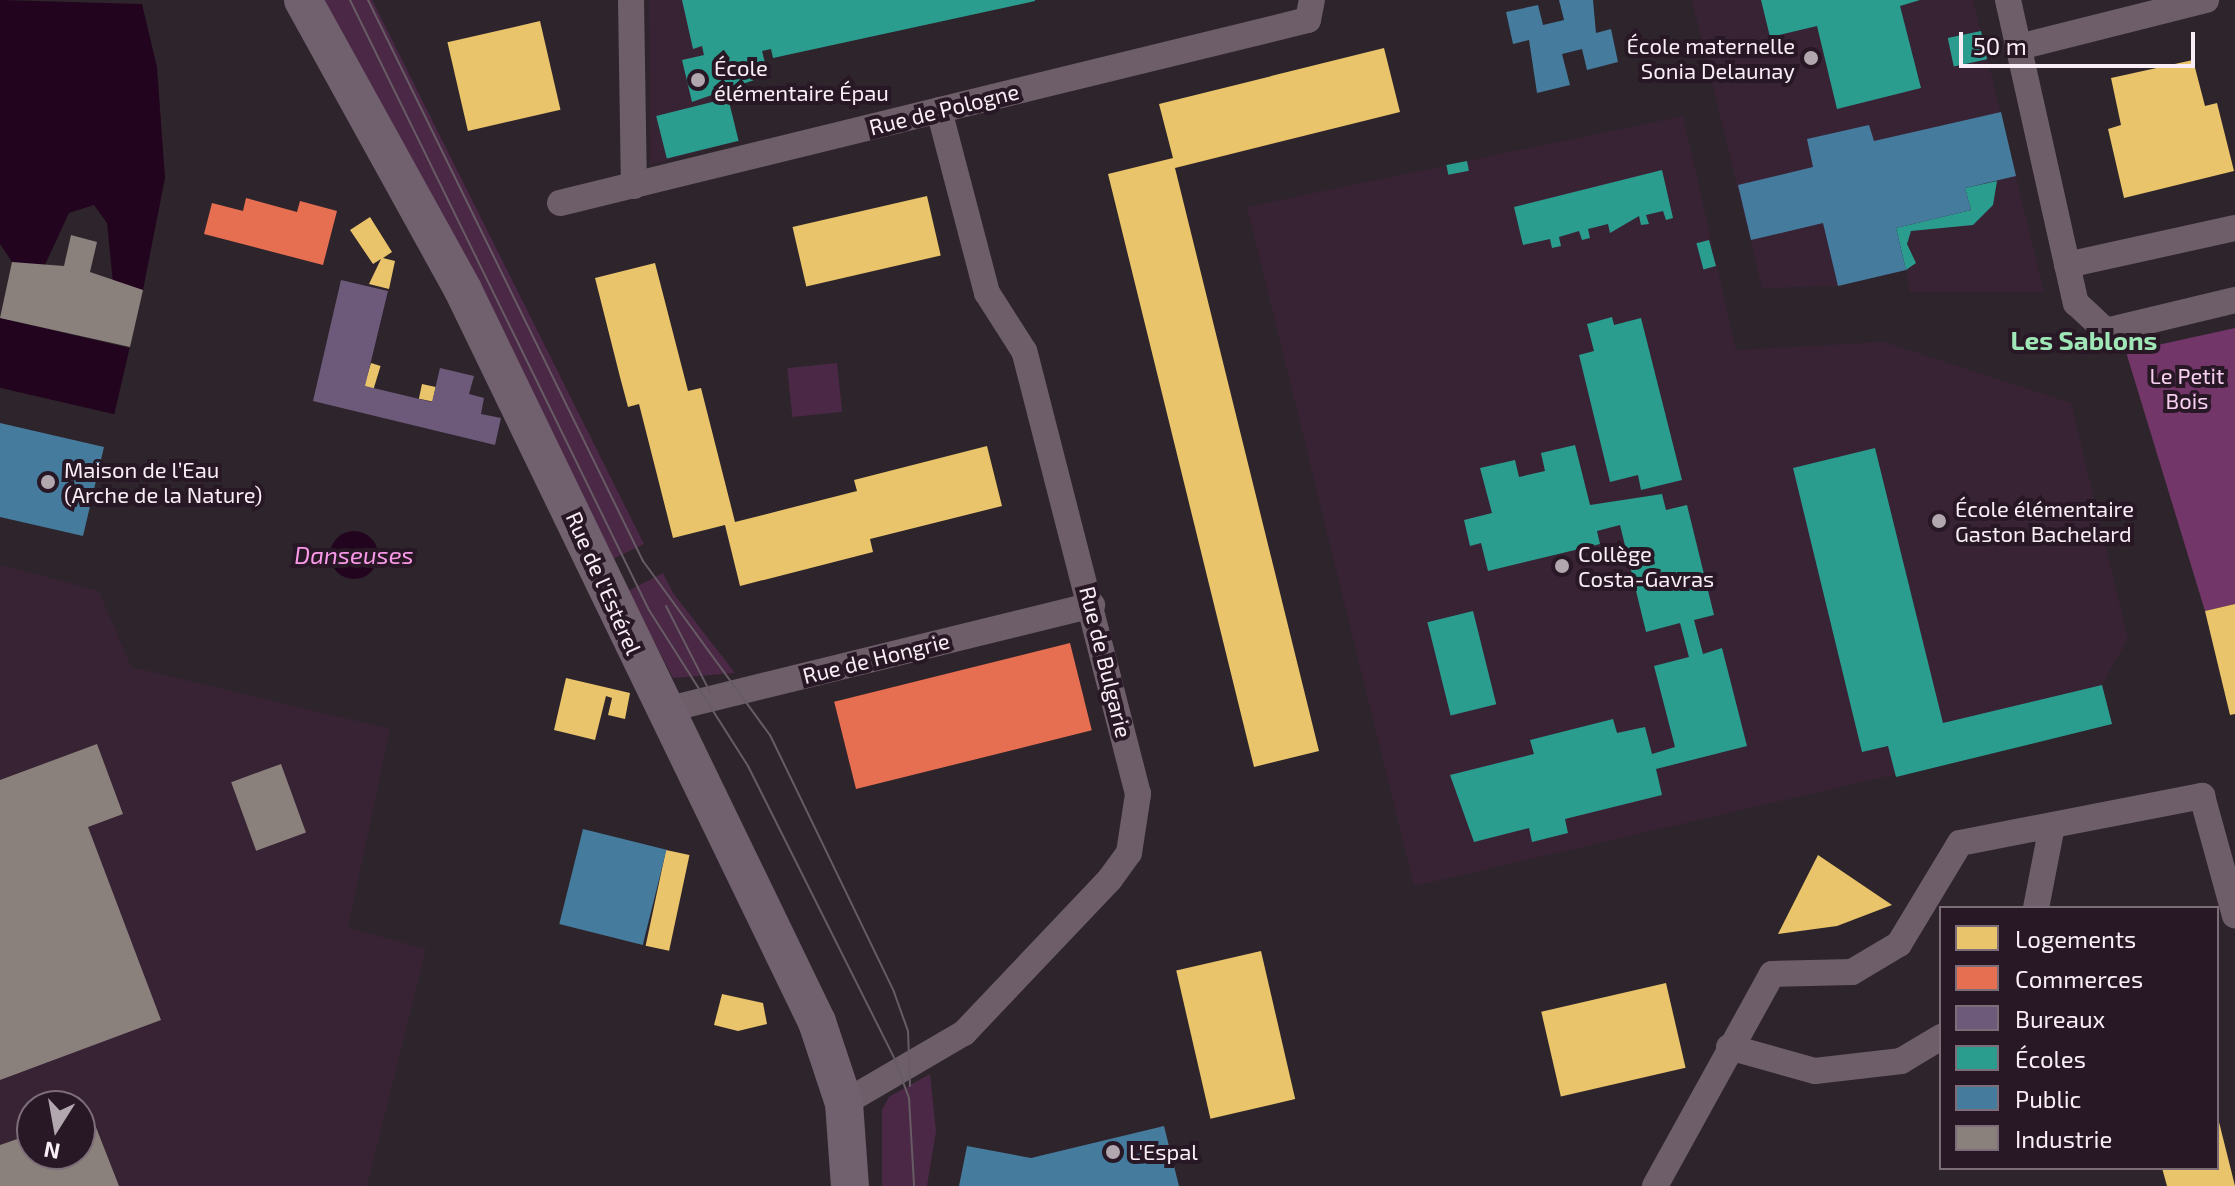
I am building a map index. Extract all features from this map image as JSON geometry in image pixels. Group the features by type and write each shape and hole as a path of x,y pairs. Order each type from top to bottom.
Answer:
{"street":[{"name":"Rue de l'Estérel","path":"303,0 463,290 601,570 661,711 817,1022 844,1103 850,1186"},
{"path":"631,0 634,186"},
{"name":"Rue de Pologne","path":"560,203 1308,20 1312,0"},
{"path":"2008,0 2076,303 2106,331 2235,300"},
{"path":"2019,47 2206,0"},
{"name":"Rue de Bulgarie","path":"844,1103 944,1051 1110,879 1129,853 1138,794 1092,605 1024,351 987,293 939,110"},
{"path":"2067,265 2235,228"},
{"name":"Rue de Hongrie","path":"661,711 1092,605"},
{"path":"1655,1186 1772,974 1852,972 1899,944 1960,843 2202,796 2235,916"},
{"path":"2036,906 2052,826"},
{"path":"1729,1047 1815,1071 1901,1061 1939,1038"}],"shaded area":[{"path":"324,0 372,0 644,544 613,559 449,228"},
{"name":"École élémentaire Épau","path":"649,0 1040,0 773,58 771,49 763,51 768,75 725,85 739,141 650,165"},
{"path":"1692,0 1973,0 2044,292 1910,292 1906,270 1838,286 1762,288"},
{"name":"Collège Costa-Gavras","path":"1683,116 1736,350 1884,342 2071,403 2128,639 2102,684 2112,724 1414,886 1247,207"},
{"path":"837,363 842,412 792,417 787,368"},
{"path":"0,565 99,591 131,667 390,729 348,928 426,949 367,1186 0,1186"},
{"path":"663,573 673,593 735,673 673,678 628,591"},
{"path":"930,1074 936,1131 927,1186 882,1186 882,1110 889,1097"}],"green space":[{"name":"Le Petit Bois","path":"2235,328 2235,604 2205,611 2126,352"}],"water":[{"path":"0,0 142,4 157,67 165,178 143,290 113,283 107,223 94,205 69,213 43,269 12,262 0,244"},
{"path":"0,318 130,348 114,414 0,388"},
{"name":"Danseuses","path":"354,531 363,532 371,538 377,546 377,564 371,572 363,578 354,579 345,578 337,572 331,564 330,555 331,546 337,538 345,532"}],"building: Logements":[{"path":"540,21 560,110 468,131 447,42"},
{"path":"1384,48 1400,112 1175,168 1319,751 1254,767 1108,174 1173,158 1159,104"},
{"path":"2193,60 2205,106 2217,103 2234,171 2124,198 2108,129 2121,125 2111,78"},
{"path":"927,196 941,255 806,286 793,227"},
{"path":"370,217 392,252 383,258 395,261 389,289 369,284 381,259 373,264 350,230"},
{"path":"655,263 688,391 701,388 735,522 857,491 854,480 987,446 1002,506 870,539 873,552 740,586 725,525 673,538 639,404 628,407 620,377 595,278"},
{"path":"371,363 381,366 374,389 364,386"},
{"path":"422,384 436,387 433,402 419,399"},
{"path":"2235,604 2235,714 2230,715 2205,611"},
{"path":"566,678 630,693 625,719 608,715 612,698 606,696 595,740 554,730"},
{"path":"666,850 689,855 669,951 646,946"},
{"path":"1818,855 1892,905 1837,926 1778,934"},
{"path":"1261,951 1295,1099 1210,1119 1176,971"},
{"path":"1666,983 1686,1068 1561,1097 1541,1012"},
{"path":"722,994 763,1003 767,1024 738,1031 714,1025"},
{"path":"2219,1122 2235,1186 2167,1186 2163,1170 2219,1170"}],"building: Commerces":[{"path":"246,198 297,212 300,201 337,211 323,265 204,234 212,203 243,211"},
{"path":"1070,643 1092,730 856,789 834,702"}],"building: Bureaux":[{"path":"341,280 388,291 365,386 432,402 440,368 474,376 469,394 484,398 481,414 501,418 495,445 313,401"}],"building: Écoles":[{"name":"École élémentaire Épau","path":"682,0 1035,1 773,58 771,49 762,51 768,75 692,102 682,60 704,55 702,46 693,49"},
{"path":"1761,0 1920,0 1900,6 1921,88 1837,109 1817,26 1770,37"},
{"path":"1981,31 1987,59 1954,66 1948,38"},
{"path":"728,98 739,141 667,159 656,116"},
{"path":"1467,161 1469,171 1448,175 1446,165"},
{"path":"1662,170 1673,218 1666,220 1663,211 1646,215 1649,224 1641,225 1639,216 1610,233 1608,224 1588,229 1590,238 1582,240 1579,231 1559,237 1561,246 1552,248 1550,239 1523,245 1514,207"},
{"path":"1997,181 1993,205 1973,225 1911,231 1907,244 1916,263 1906,270 1896,228 1971,210 1965,188"},
{"path":"1709,240 1716,266 1703,269 1696,243"},
{"path":"1612,317 1614,325 1641,318 1682,480 1641,490 1638,475 1610,482 1579,355 1594,351 1587,324"},
{"path":"1575,445 1590,505 1662,494 1666,510 1687,505 1714,615 1694,620 1703,654 1722,648 1747,746 1656,769 1662,795 1565,819 1568,833 1532,842 1529,828 1474,842 1450,775 1534,754 1530,740 1613,719 1617,733 1645,727 1652,754 1675,747 1654,666 1689,657 1680,623 1646,632 1620,525 1597,531 1600,544 1488,571 1481,543 1470,546 1464,520 1492,513 1480,468 1515,460 1519,477 1545,471 1541,453"},
{"path":"1875,448 1943,723 2102,685 2112,724 1896,777 1888,746 1862,752 1793,468"},
{"path":"1473,611 1496,704 1451,716 1427,622"}],"building: Public":[{"path":"1559,0 1593,0 1596,33 1611,29 1618,62 1587,70 1582,49 1562,54 1570,85 1537,93 1529,40 1513,44 1506,12 1538,5 1543,25 1564,20"},
{"path":"2001,112 2016,176 1965,188 1971,210 1896,228 1906,270 1838,286 1823,223 1751,240 1738,185 1813,167 1807,139 1869,125 1874,141"},
{"name":"Maison de l’Eau (Arche de la Nature)","path":"0,423 104,447 83,536 0,517"},
{"path":"583,829 666,850 643,945 559,924"},
{"name":"L'Espal","path":"1164,1126 1179,1186 959,1186 967,1146 1031,1158"}],"building: Industrie":[{"path":"71,235 97,242 90,272 143,290 130,347 0,318 12,262 64,266"},
{"path":"97,744 123,814 88,827 161,1020 0,1080 0,780"},
{"path":"281,764 306,833 256,851 231,782"},
{"path":"96,1127 119,1186 0,1186 0,1145 16,1139 16,1170 96,1170"}],"tram line":[{"path":"350,0 649,610 748,766 895,1060 909,1098 914,1186"},
{"path":"368,0 643,561 770,735 894,992 908,1031 910,1086"},
{"path":"666,606 710,692"}],"place":[{"name":"École maternelle Sonia Delaunay","path":"1811,58"},
{"name":"École élémentaire Épau","path":"698,80"},
{"name":"Maison de l’Eau (Arche de la Nature)","path":"48,482"},
{"name":"École élémentaire Gaston Bachelard","path":"1939,521"},
{"name":"Collège Costa-Gavras","path":"1562,566"},
{"name":"L'Espal","path":"1113,1152"}],"district":[{"name":"Les Sablons","path":"2084,340"}]}
